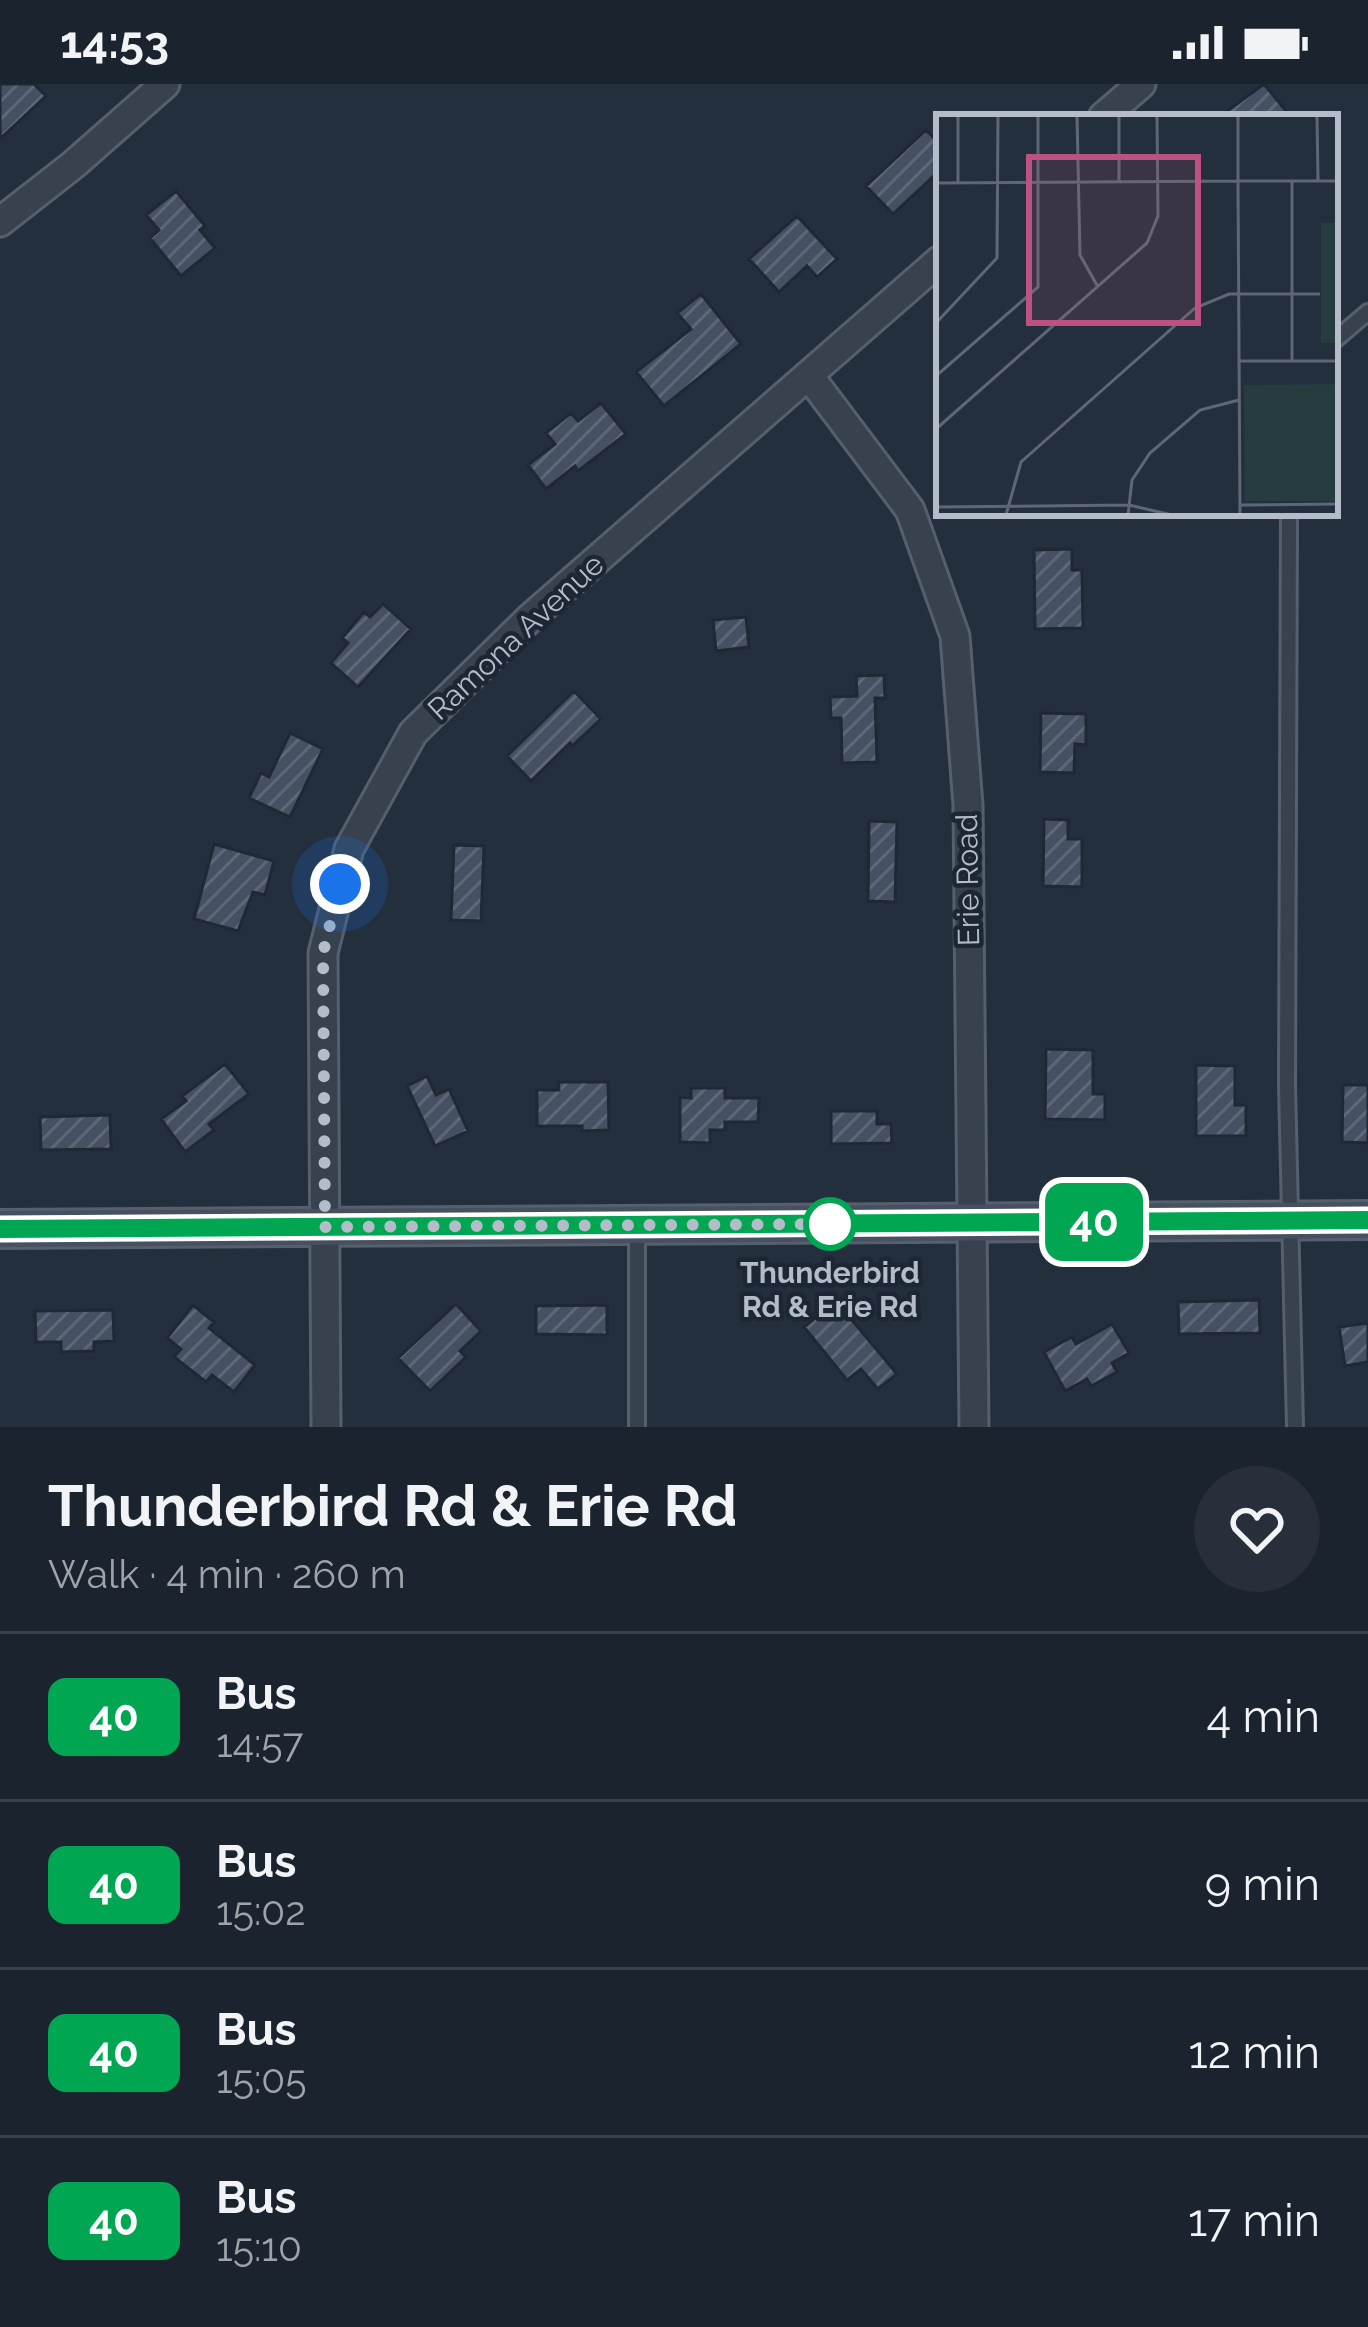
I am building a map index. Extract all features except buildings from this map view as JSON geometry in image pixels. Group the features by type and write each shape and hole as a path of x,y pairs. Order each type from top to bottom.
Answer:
{"main road":[{"path":"0,1229 1368,1220"}],"street":[{"path":"0,222 165,84"},
{"path":"1106,114 1141,84"},
{"name":"Ramona Avenue","path":"326,1427 323,953 349,849 413,733 529,619 936,264"},
{"name":"Erie Road","path":"809,376 910,510 955,636 968,805 974,1427"}],"lane":[{"path":"1338,337 1368,312"},
{"path":"1289,516 1287,1085 1295,1427"},
{"path":"637,1225 637,1427"}],"bus line":[{"name":"40","path":"0,1229 1368,1220"}],"place":[{"name":"Thunderbird Rd & Erie Rd","path":"830,1224"}],"route":[{"path":"340,884 323,953 325,1227 830,1224"}]}
